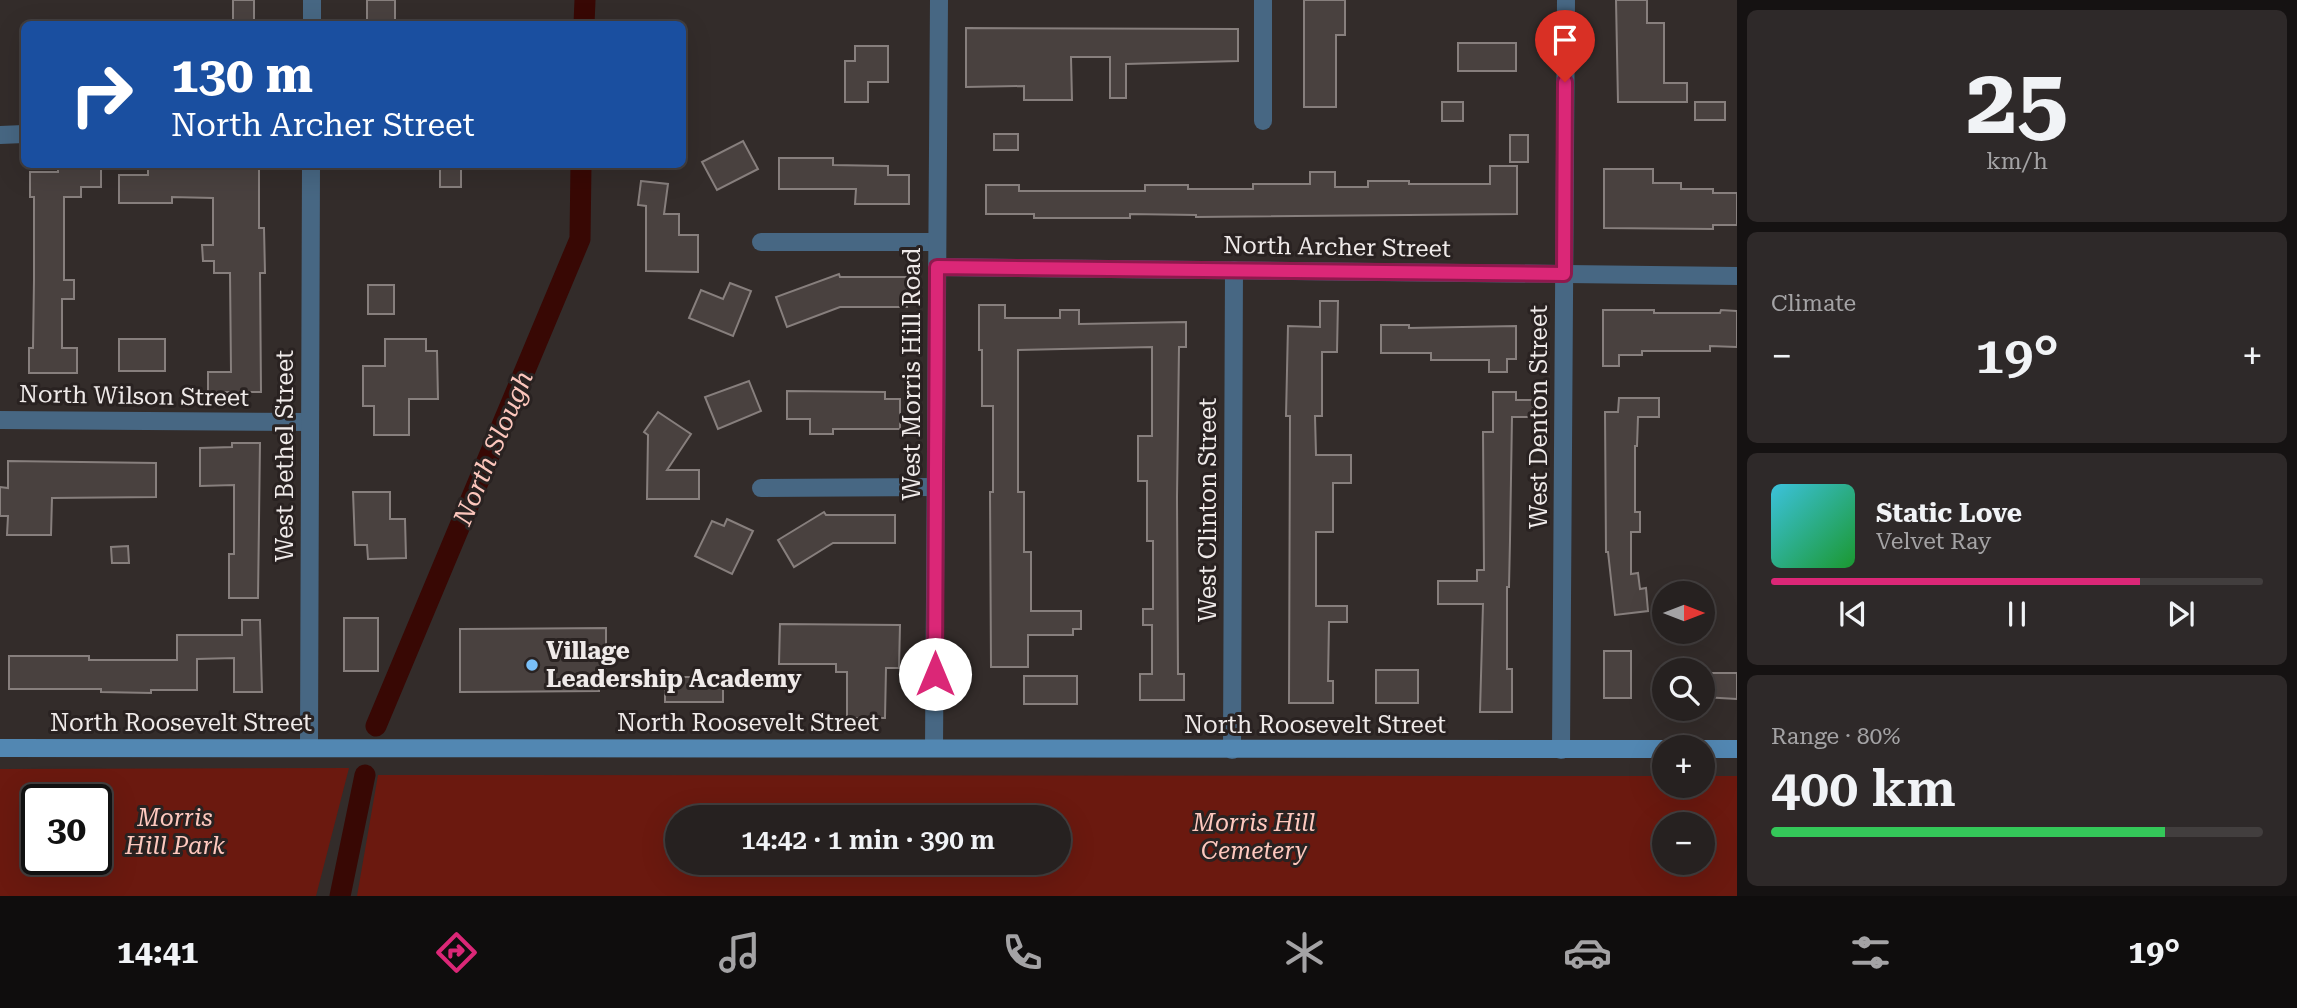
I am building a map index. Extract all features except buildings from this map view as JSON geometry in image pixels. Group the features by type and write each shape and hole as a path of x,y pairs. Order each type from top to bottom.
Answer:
{"street":[{"path":"312,0 312,21"},
{"name":"West Morris Hill Road","path":"934,748 939,0"},
{"path":"1263,0 1263,121"},
{"name":"West Denton Street","path":"1561,750 1566,0"},
{"path":"0,135 21,134"},
{"name":"West Bethel Street","path":"309,747 311,168"},
{"path":"761,242 937,242"},
{"name":"North Archer Street","path":"937,267 1737,276"},
{"name":"West Clinton Street","path":"1232,750 1234,270"},
{"name":"North Wilson Street","path":"0,419 310,422"},
{"path":"761,488 936,487"},
{"name":"North Roosevelt Street","path":"0,748 1652,750"},
{"path":"1715,749 1737,749"}],"green space":[{"name":"Morris Hill Park","path":"349,768 316,896 0,896 0,769"},
{"name":"Morris Hill Cemetery","path":"378,775 1652,776 1652,798 1715,798 1715,776 1737,776 1737,896 357,896"}],"waterway":[{"name":"North Slough","path":"584,21 585,0"},
{"name":"North Slough","path":"376,726 580,239 581,168"},
{"name":"North Slough","path":"340,896 365,775"}],"place":[{"name":"Village Leadership Academy","path":"532,665"}],"route":[{"path":"935,674 937,267 1564,274 1565,82"}]}
